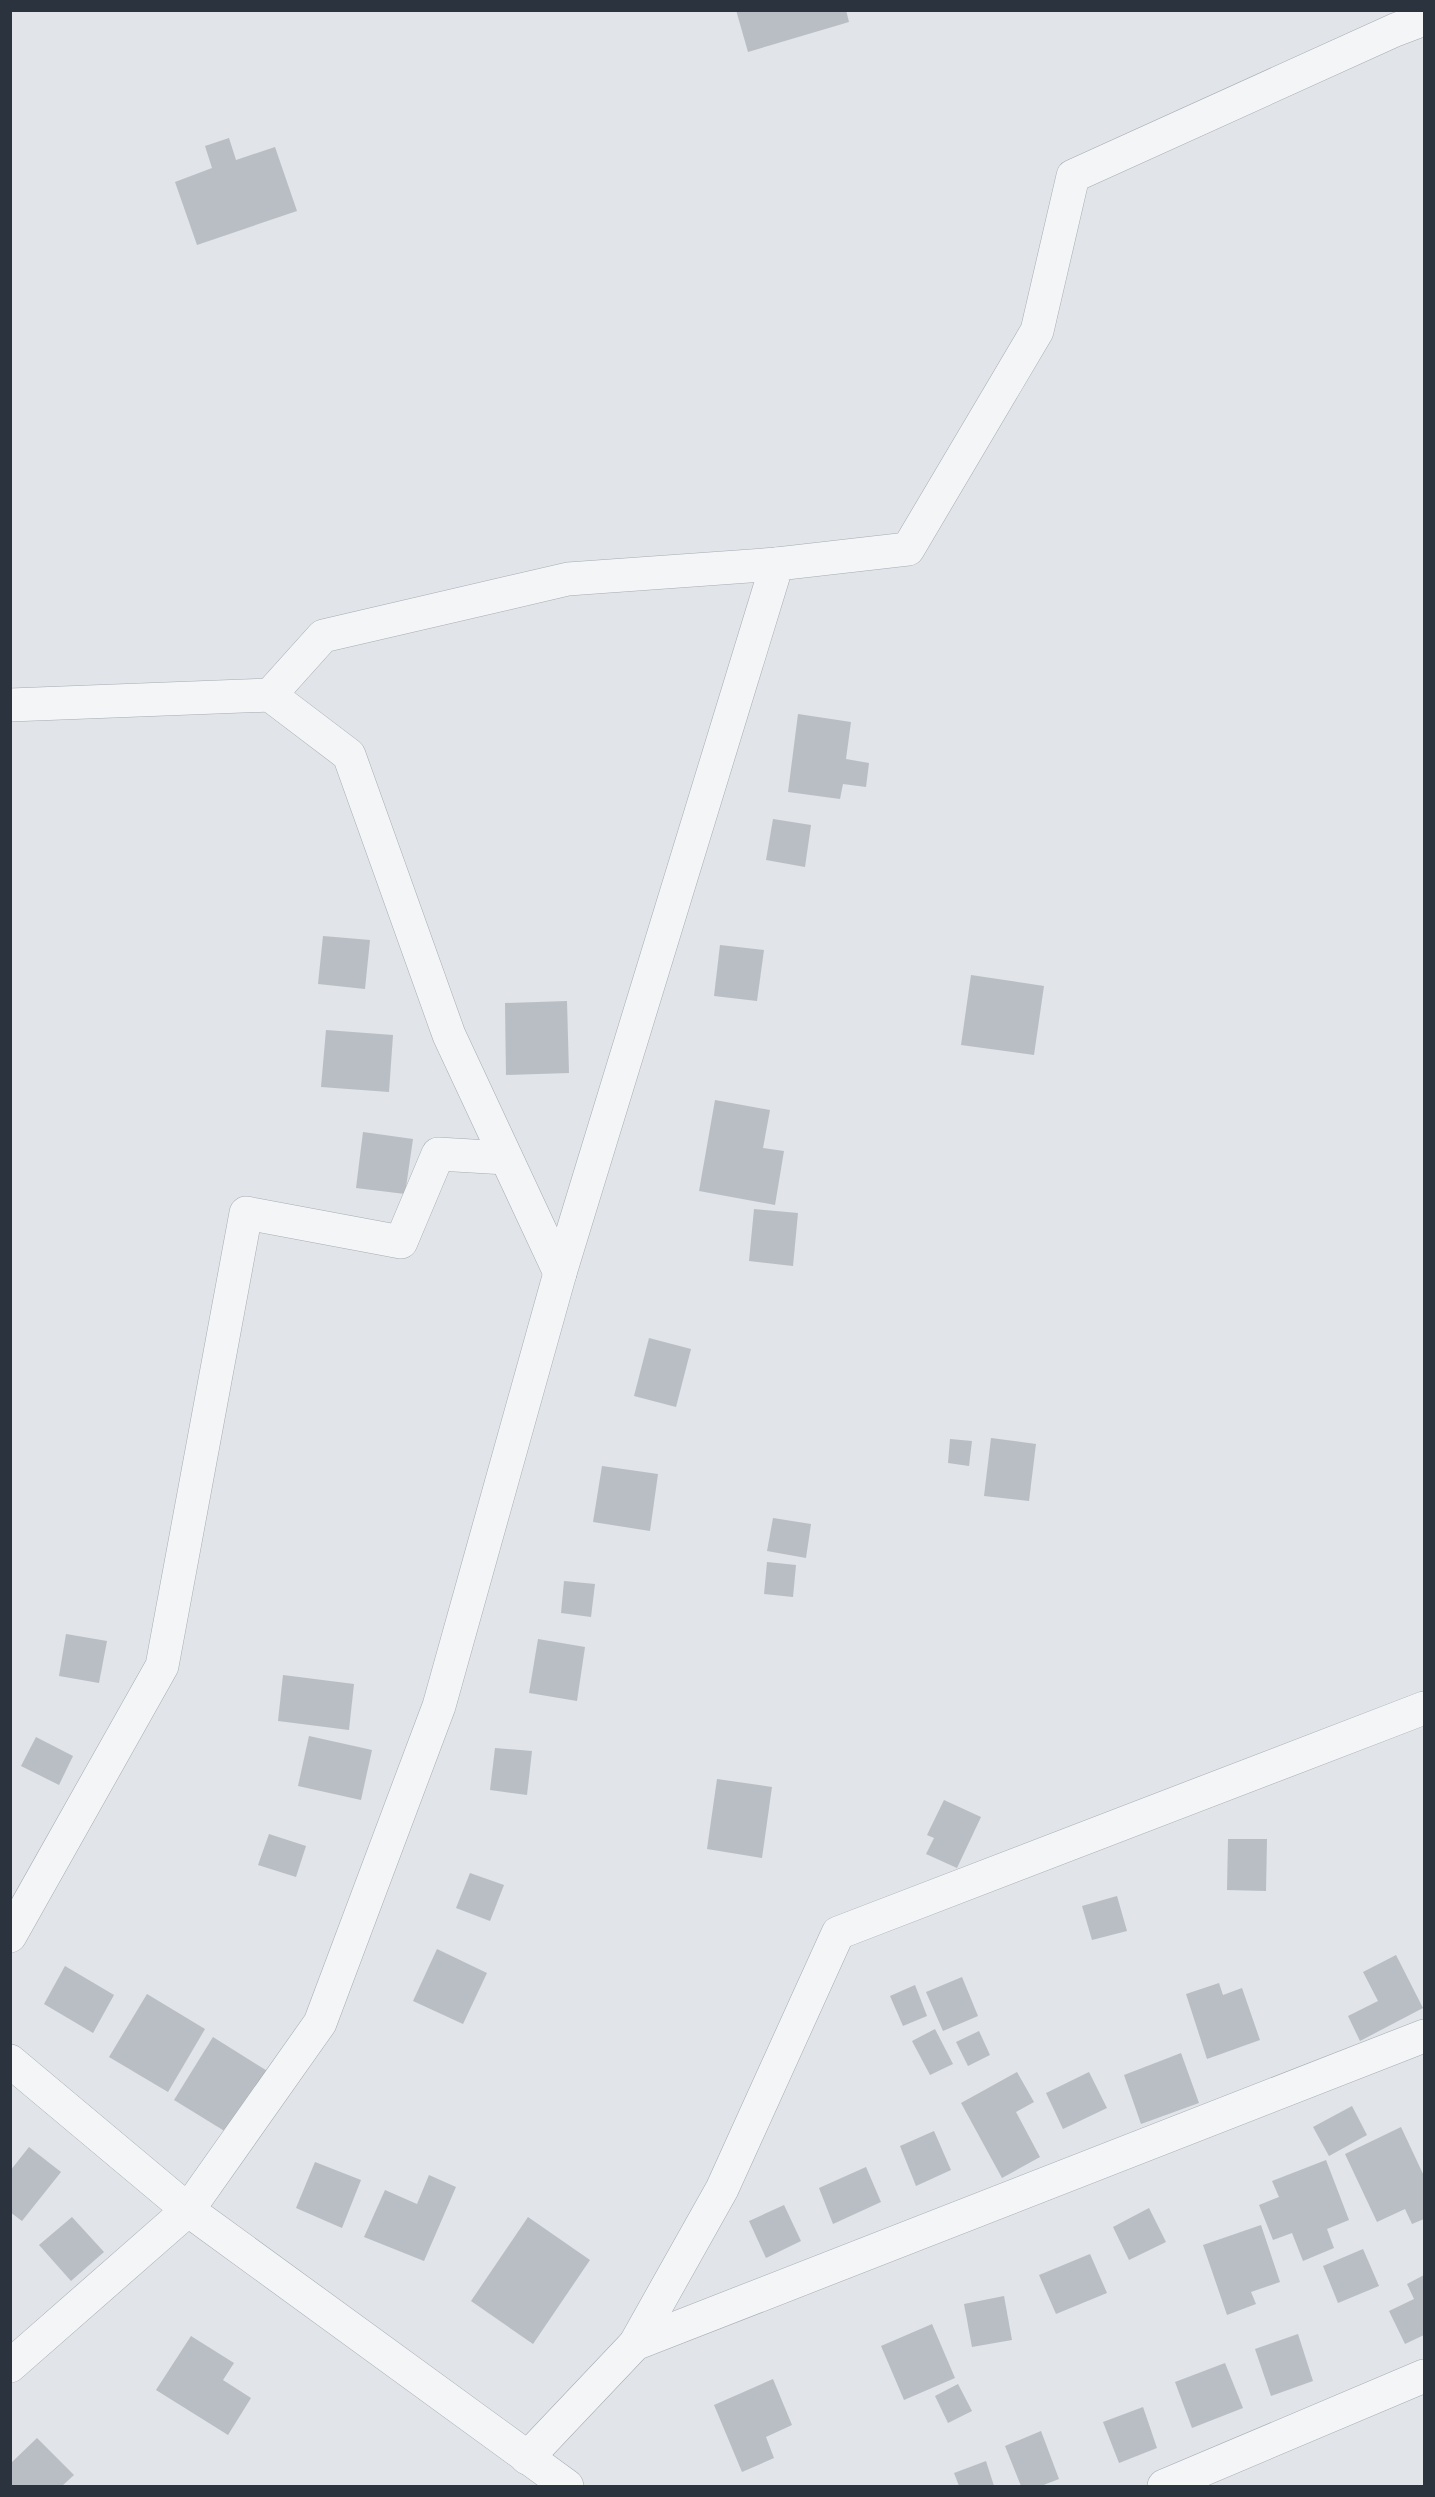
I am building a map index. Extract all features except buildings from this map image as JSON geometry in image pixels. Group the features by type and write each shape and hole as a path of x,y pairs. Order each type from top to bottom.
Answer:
{"street":[{"path":"270,695 323,636 568,579 777,564 908,549 1036,331 1072,176 1395,30 1425,19"},
{"path":"10,2366 188,2210 320,2023 440,1706 560,1273 777,564"},
{"path":"10,705 270,695 349,755 449,1035 560,1273"},
{"path":"10,1936 162,1666 246,1213 401,1242 438,1154 506,1158"},
{"path":"527,2458 635,2344 722,2188 838,1933 1425,1708"},
{"path":"635,2344 1425,2036"},
{"path":"10,2061 188,2210 567,2487"},
{"path":"1164,2487 1425,2376"}]}
